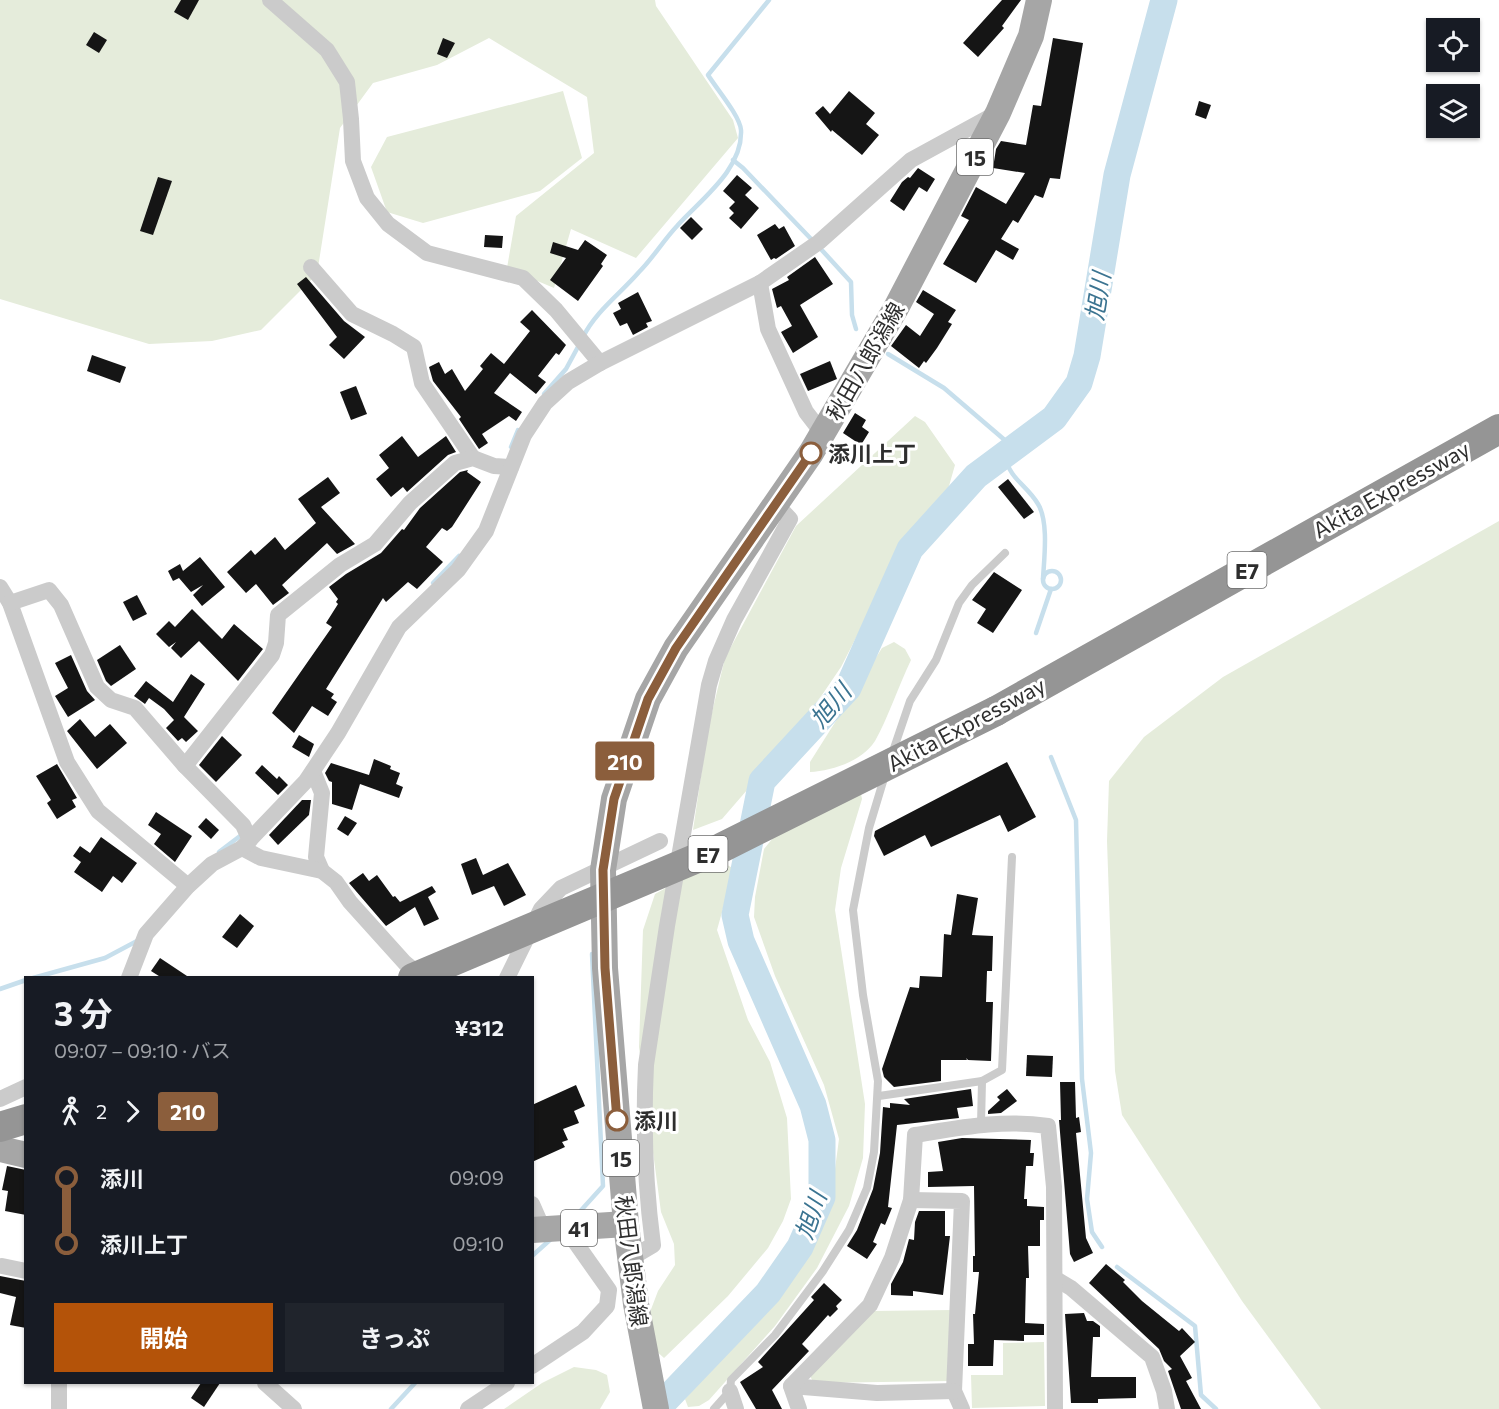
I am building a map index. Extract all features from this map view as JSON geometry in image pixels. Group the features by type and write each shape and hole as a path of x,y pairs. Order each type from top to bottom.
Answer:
{"highway":[{"name":"Akita Expressway","path":"418,976 721,848 996,711 1499,429"},
{"path":"0,1127 24,1120"}],"main road":[{"name":"秋田八郎潟線","path":"656,1409 636,1304 626,1224 605,968 603,870 614,799 648,699 676,648 777,505 823,434 896,308 998,113 1032,36 1039,0"},
{"path":"0,1149 24,1155"},
{"name":"41","path":"547,1229 626,1224"}],"street":[{"path":"270,0 327,50 347,82 353,161 367,198 388,224 427,253 523,278 581,339 600,363"},
{"path":"130,976 146,934 186,884 246,838 313,771 338,733 399,627 458,570 486,531 506,467 545,403 568,382 600,363 760,283 815,245 911,160 998,113"},
{"path":"310,267 352,314 414,347 422,383 473,458"},
{"path":"760,283 768,328 806,412 823,434"},
{"path":"185,766 272,656 279,615 340,565 375,544 410,503 455,463 473,458 506,467"},
{"path":"631,1258 653,1245 644,1133 646,1065 698,736 716,661 734,620 789,519 777,505"},
{"path":"0,588 10,603 67,762 98,811 186,884"},
{"path":"10,603 49,590 61,605 97,687 111,700 135,708 261,858 322,871 336,882 405,963 421,976"},
{"path":"313,771 322,793 316,857 322,871"},
{"path":"508,976 541,909 561,888 660,841"},
{"path":"0,1099 24,1088"},
{"path":"791,1386 870,1305 892,1258 911,1200 915,1135 981,1125 1030,1123 1048,1126 1054,1188 1056,1409"},
{"path":"911,1200 962,1201 954,1391 962,1409"},
{"path":"534,1207 547,1229 609,1290 607,1306 583,1332 534,1365"},
{"path":"2,1266 24,1271"},
{"path":"1056,1279 1071,1288 1152,1357 1164,1391 1167,1409"},
{"path":"59,1384 59,1409"},
{"path":"266,1384 294,1409"},
{"path":"468,1409 506,1384"},
{"path":"791,1386 877,1401 954,1391"},
{"path":"791,1386 799,1409"},
{"path":"730,1392 736,1409"}],"lane":[{"path":"714,1409 730,1392 731,1380 774,1335 823,1271 849,1230 867,1188 874,1152 879,1096 873,1046 863,995 853,910 868,828 910,701 936,660 959,603 972,585 1005,553"},
{"path":"879,1096 982,1081 1002,1070 1012,857"},
{"path":"981,1125 982,1081"}],"green space":[{"path":"0,0 655,0 656,6 733,120 738,138 636,258 571,229 554,288 507,268 516,216 594,153 587,97 489,38 437,65 373,83 340,128 317,274 261,330 212,341 149,344 0,299"},
{"path":"563,91 582,158 540,191 423,223 387,212 371,167 387,137"},
{"path":"915,416 925,422 955,465 947,493 902,548 841,667 822,695 760,775 722,819 693,830 708,729 725,658 796,526"},
{"path":"1499,521 1499,1409 1321,1409 1242,1301 1122,1115 1115,1071 1107,841 1109,781 1144,737 1223,677"},
{"path":"894,642 905,649 911,660 875,741 862,754 846,764 828,770 810,772 810,762 882,648"},
{"path":"861,794 862,799 841,868 835,910 865,1104 863,1158 849,1206 817,1268 775,1326 709,1400 699,1406 688,1407 685,1399 765,1309 808,1249 831,1199 839,1139 824,1085 775,976 754,917 755,897 764,849 777,833"},
{"path":"724,863 734,869 717,930 748,1020 770,1062 787,1118 791,1199 783,1221 768,1248 728,1296 664,1358 655,1350 650,1312 658,1291 675,1265 674,1244 661,1212 639,1047 643,930 655,894 700,869"},
{"path":"953,1310 950,1381 814,1383 811,1378 810,1371 871,1311"},
{"path":"1044,1342 1045,1406 972,1408 971,1375 1003,1375 1003,1343"},
{"path":"574,1367 596,1370 607,1375 610,1392 600,1409 504,1409 542,1383"}],"building":[{"path":"181,0 199,0 188,20 174,12"},
{"path":"1002,0 1021,0 1002,26 1004,28 978,57 963,43"},
{"path":"94,32 107,40 99,53 86,45"},
{"path":"443,38 455,43 447,58 437,54"},
{"path":"1053,38 1083,43 1060,179 1050,178 1043,198 1035,195 1018,223 1013,220 1001,239 1019,249 1013,260 996,250 976,283 943,264 969,220 961,216 976,187 1006,204 1025,173 993,168 996,149 1001,141 1026,145 1033,105 1041,106"},
{"path":"849,91 875,113 866,124 879,135 862,155 832,130 831,132 815,113 823,106 830,114"},
{"path":"1199,101 1211,105 1206,119 1195,115"},
{"path":"918,168 935,179 927,192 919,187 904,211 890,201 902,182 910,178"},
{"path":"737,175 752,188 745,195 759,208 741,229 729,218 734,213 729,208 735,202 723,191"},
{"path":"158,177 172,181 153,235 140,231"},
{"path":"691,217 703,229 692,240 680,228"},
{"path":"775,224 779,229 784,226 795,246 771,260 757,235"},
{"path":"485,235 503,236 502,248 484,247"},
{"path":"585,240 607,255 601,264 603,266 578,301 550,280 566,258 550,253 553,242 578,250"},
{"path":"815,257 833,284 800,305 818,337 793,353 781,332 792,326 781,306 777,308 772,289 789,280 787,277"},
{"path":"306,277 344,321 365,337 344,359 329,345 337,337 297,284"},
{"path":"923,290 956,310 948,322 952,324 937,348 926,363 924,361 919,368 891,346 906,325 920,336 934,314 916,302"},
{"path":"638,292 652,321 646,323 648,327 633,335 627,323 620,326 613,313 621,309 618,303"},
{"path":"532,310 566,345 559,355 556,353 538,376 546,382 536,394 510,373 494,393 522,412 516,421 509,416 482,434 488,443 479,449 459,419 461,417 433,381 429,367 439,362 445,374 452,369 465,391 483,369 480,366 491,353 504,364 530,331 520,322"},
{"path":"92,355 126,367 120,383 87,371"},
{"path":"830,361 837,379 808,391 800,374"},
{"path":"356,386 367,414 351,420 340,392"},
{"path":"855,413 866,420 862,427 869,432 861,445 843,433"},
{"path":"402,436 418,457 446,436 456,452 448,455 407,492 403,487 391,497 376,479 389,468 379,455"},
{"path":"468,470 467,472 481,482 452,527 447,531 442,528 426,547 443,562 417,589 408,582 386,602 383,598 326,689 334,694 331,698 337,702 328,716 312,706 294,733 272,713 332,627 326,623 338,604 336,602 338,599 329,587 381,553 402,529 404,530 420,508 460,472"},
{"path":"328,477 340,493 321,507 355,544 337,554 327,543 282,585 289,593 273,605 256,584 246,593 227,572 251,550 255,555 275,537 285,550 316,523 298,499"},
{"path":"1008,479 1034,512 1024,519 998,487"},
{"path":"200,557 225,587 202,606 193,595 203,585 191,592 179,578 173,581 168,571 180,564 183,571"},
{"path":"994,572 1022,590 993,633 977,623 986,609 972,600"},
{"path":"137,595 147,614 133,621 123,602"},
{"path":"192,609 222,639 234,624 263,649 238,681 199,641 181,658 171,648 176,642 169,647 156,634 169,621 175,627"},
{"path":"120,645 136,669 111,686 106,681 97,660"},
{"path":"71,655 87,691 95,700 68,717 55,696 68,688 55,663"},
{"path":"191,674 205,684 184,717 198,731 186,742 182,738 178,741 166,728 174,720 164,709 149,698 145,704 134,696 146,681 173,702"},
{"path":"80,719 95,737 110,724 127,743 97,769 67,731"},
{"path":"299,735 314,744 309,757 292,747"},
{"path":"222,736 242,755 216,782 199,765"},
{"path":"374,759 391,766 390,769 400,773 396,784 403,787 399,798 360,784 352,810 332,804 332,782 325,773 331,763 369,775"},
{"path":"1007,762 1036,817 1008,832 1000,815 931,847 925,835 884,856 874,836 875,831"},
{"path":"57,764 77,798 72,800 76,807 57,819 47,803 51,800 36,776"},
{"path":"262,765 277,779 279,776 288,785 278,795 255,773"},
{"path":"302,800 311,800 309,815 278,845 269,835"},
{"path":"156,812 192,836 175,862 154,844 161,834 148,825"},
{"path":"345,816 357,823 348,836 337,829"},
{"path":"206,818 219,830 211,839 198,827"},
{"path":"101,837 137,863 122,883 113,876 102,892 74,872 81,862 73,856 80,846 90,853"},
{"path":"476,858 483,875 508,863 526,895 504,906 494,886 472,895 461,864"},
{"path":"363,873 369,881 377,875 393,897 395,896 400,902 432,886 436,892 428,897 439,919 424,926 415,907 386,926 349,883"},
{"path":"957,894 978,898 972,935 993,936 992,971 987,971 986,1002 993,1002 991,1061 966,1058 967,1060 941,1060 941,1081 894,1087 884,1077 882,1069 910,987 919,988 920,976 942,977 944,934 951,935"},
{"path":"240,914 254,926 237,948 222,937"},
{"path":"160,958 187,976 159,976 151,971"},
{"path":"1027,1055 1053,1056 1052,1077 1026,1076"},
{"path":"1060,1082 1075,1082 1076,1118 1079,1117 1081,1132 1076,1133 1086,1238 1093,1253 1074,1262 1070,1254 1059,1120 1061,1120"},
{"path":"576,1085 585,1106 574,1111 579,1123 563,1129 568,1140 562,1142 565,1147 534,1161 534,1104"},
{"path":"971,1089 973,1106 957,1108 959,1118 897,1125 888,1207 892,1208 885,1225 881,1223 873,1242 877,1244 867,1259 847,1246 857,1230 873,1189 880,1153 883,1107 890,1108 890,1103 910,1105 904,1099"},
{"path":"1007,1089 1017,1101 1001,1113 988,1114 988,1111 1000,1100 997,1097"},
{"path":"962,1138 1031,1140 1030,1153 1034,1153 1033,1166 1026,1166 1024,1199 1027,1199 1027,1206 1044,1207 1044,1220 1040,1220 1040,1246 1028,1246 1029,1278 1026,1278 1025,1323 1044,1324 1044,1335 1024,1335 1024,1341 994,1340 993,1366 968,1366 968,1344 974,1344 973,1314 975,1314 979,1272 973,1272 973,1256 975,1256 974,1186 928,1187 928,1172 943,1171 938,1142"},
{"path":"7,1166 24,1170 24,1215 5,1211 8,1191 2,1190"},
{"path":"919,1211 945,1211 945,1236 950,1236 943,1295 913,1291 913,1296 891,1295 891,1284 903,1262 909,1239 914,1240 915,1222"},
{"path":"1106,1264 1125,1280 1123,1282 1142,1301 1179,1331 1182,1328 1195,1342 1180,1356 1192,1378 1186,1381 1201,1409 1181,1409 1168,1371 1172,1369 1164,1361 1159,1349 1089,1283"},
{"path":"0,1276 24,1281 24,1328 10,1325 16,1297 0,1293"},
{"path":"824,1283 842,1300 836,1306 838,1309 830,1317 828,1315 802,1344 809,1351 772,1390 782,1409 756,1409 740,1382 763,1367 758,1362 814,1300 811,1297"},
{"path":"1084,1313 1087,1321 1093,1321 1100,1326 1100,1337 1093,1337 1091,1377 1136,1377 1136,1398 1098,1399 1098,1403 1071,1403 1065,1314"},
{"path":"200,1384 219,1384 204,1407 191,1398"}],"waterway":[{"path":"583,337 601,311 644,267 677,226 728,171 740,145 740,124 708,75 769,0"},
{"name":"旭川","path":"657,1409 768,1293 800,1247 822,1197 822,1140 813,1105 741,941 735,915 762,781 848,688 910,549 976,476 1054,418 1079,383 1087,356 1117,175 1164,0"},
{"path":"733,160 813,241"},
{"path":"819,247 851,282 852,315 856,329"},
{"path":"544,394 566,369 579,345"},
{"path":"888,354 944,388 1014,448"},
{"path":"511,447 518,430"},
{"path":"1004,455 1015,477 1038,504 1044,520 1043,579"},
{"path":"433,583 459,556"},
{"path":"1048,571 1056,571 1061,576 1061,580 1059,587 1048,589 1043,584 1043,576 1048,571"},
{"path":"1036,633 1051,589"},
{"path":"1051,757 1076,820 1082,1079 1091,1153 1087,1199 1092,1232 1102,1247"},
{"path":"219,852 244,833"},
{"path":"40,976 105,958 137,941"},
{"path":"575,1217 603,1186 592,954"},
{"path":"0,989 24,981"},
{"path":"534,1254 551,1239"},
{"path":"1117,1267 1195,1326 1201,1395 1216,1409"},
{"path":"391,1409 414,1384"}],"bus line":[{"name":"210","path":"617,1120 605,968 603,870 614,799 631,741 648,699 676,648 811,453"}],"place":[{"name":"添川上丁","path":"811,453"},
{"name":"添川","path":"617,1120"}]}
